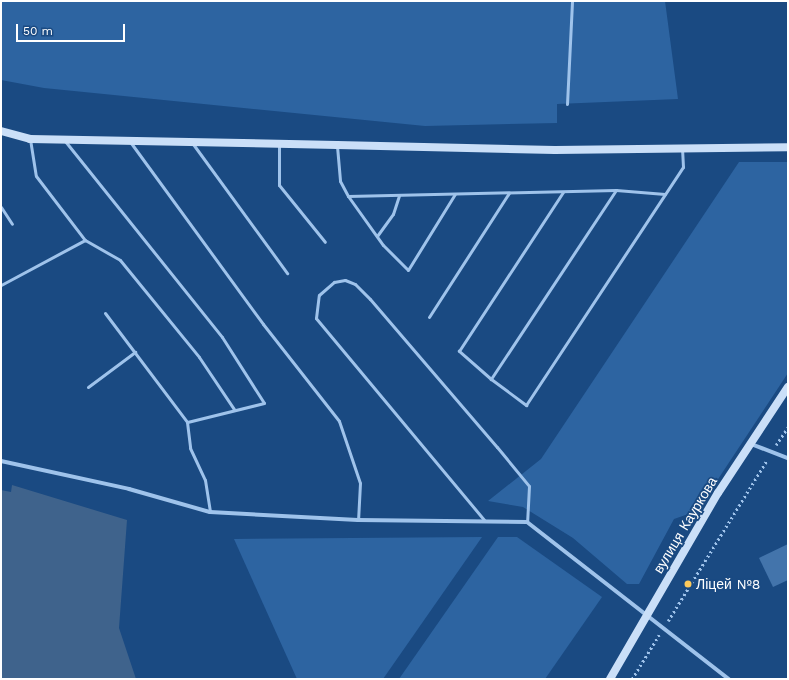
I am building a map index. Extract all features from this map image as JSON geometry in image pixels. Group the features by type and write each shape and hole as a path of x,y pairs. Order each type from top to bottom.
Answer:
{"street":[{"path":"1,131 30,139 337,145 682,149 788,147"},
{"name":"вулиця Кауркова","path":"610,679 648,612 751,444 788,387"},
{"path":"751,444 788,458"},
{"path":"1,461 129,489 210,512 358,520 527,522 648,612 729,679"}],"lane":[{"path":"567,104 572,1"},
{"path":"30,139 36,176 85,240 120,260 199,358 234,409"},
{"path":"64,139 222,338 264,403 234,409 187,422"},
{"path":"129,141 263,324 339,421 360,483 358,520"},
{"path":"192,142 288,273"},
{"path":"280,144 279,185 325,242"},
{"path":"337,145 340,181 348,196 377,236 408,270 455,194"},
{"path":"563,192 459,351 491,379 526,405 683,167 682,149"},
{"path":"348,196 616,190 665,194"},
{"path":"491,379 616,190"},
{"path":"429,317 509,193"},
{"path":"377,236 392,214 399,195"},
{"path":"1,207 12,224"},
{"path":"1,285 85,240"},
{"path":"485,521 316,318 319,295 334,282 345,280 355,284 370,298 529,486 527,522"},
{"path":"105,313 187,422 190,448 205,480 210,512"},
{"path":"88,387 135,352"}],"path":[{"path":"632,679 788,427"}],"shaded area":[{"path":"1,1 665,1 678,99 557,104 557,123 425,126 44,88 1,80"},
{"path":"739,162 788,162 788,373 697,511 674,519 639,584 627,584 573,538 523,507 488,501 541,459"},
{"path":"12,485 127,520 119,628 136,679 1,679 1,490 11,492"},
{"path":"482,537 383,679 297,679 234,539"},
{"path":"498,537 517,537 602,597 545,679 399,679"}],"building":[{"path":"788,544 788,580 773,587 759,558"}],"place":[{"name":"Ліцей №8","path":"688,584"}]}
